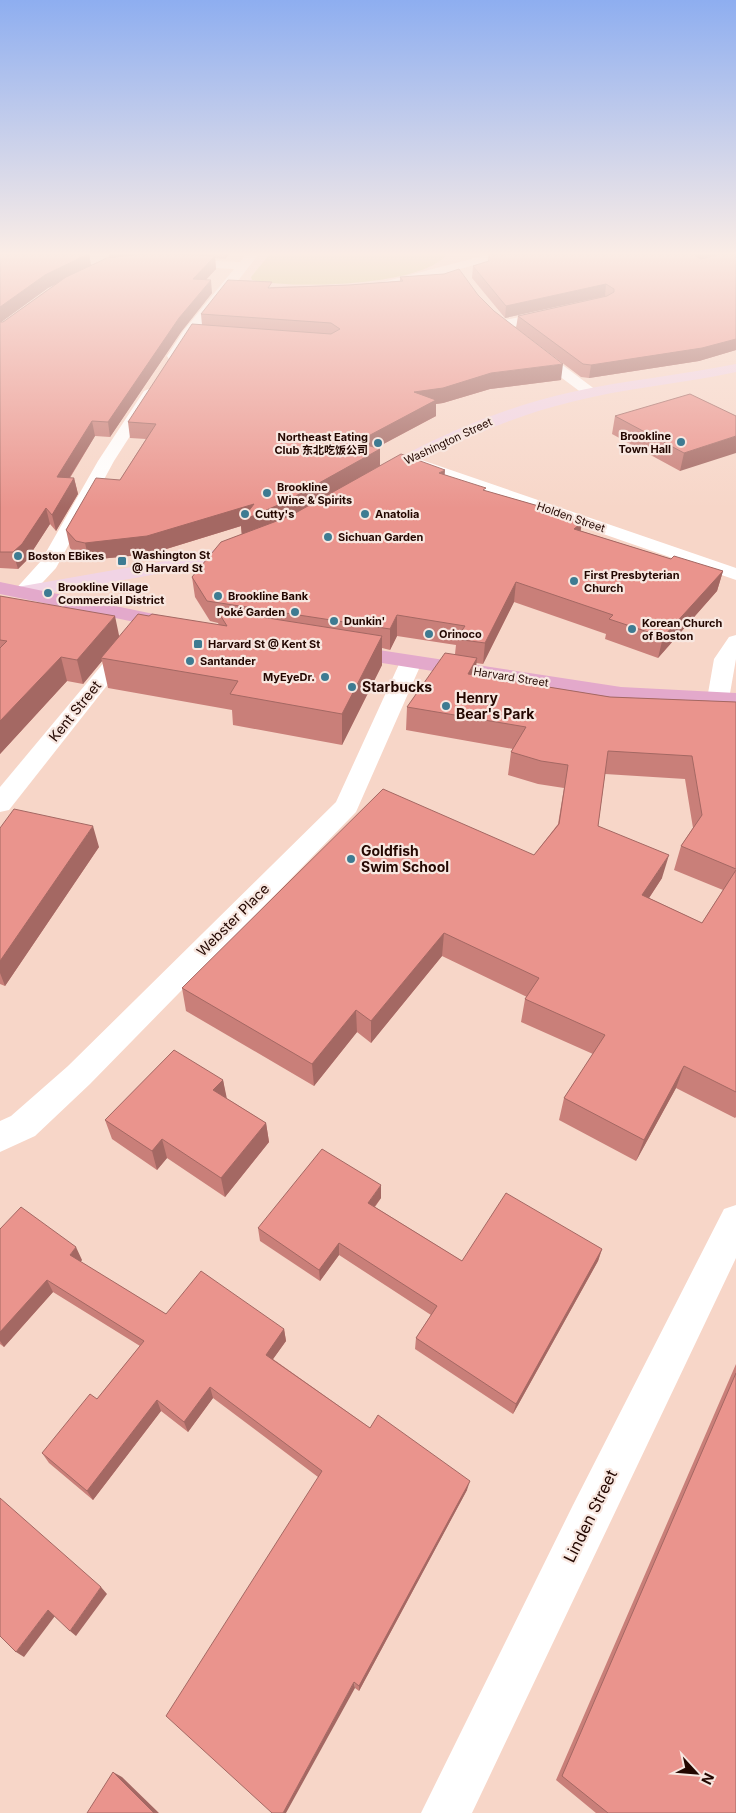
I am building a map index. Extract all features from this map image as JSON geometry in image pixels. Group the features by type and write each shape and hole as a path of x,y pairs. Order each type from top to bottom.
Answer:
{"main road":[{"name":"Washington Street","path":"363,485 433,446 490,421 540,405 591,393 736,368"},
{"path":"23,592 196,561 258,541"},
{"path":"0,588 191,627"},
{"name":"Harvard Street","path":"324,648 621,694 727,700"}],"street":[{"path":"23,592 49,564 106,461 161,376 192,339"},
{"path":"518,339 591,393"},
{"name":"Holden Street","path":"406,460 736,574"},
{"name":"Kent Street","path":"0,804 150,619"},
{"path":"727,700 725,658 736,641"},
{"name":"Webster Place","path":"0,1137 23,1126 79,1075 347,806 411,662"},
{"name":"Linden Street","path":"446,1813 736,1221"}],"building":[{"path":"0,339 165,339 108,422 92,421 57,477 74,478 52,515 46,508 22,544 13,552 0,552"},
{"path":"182,339 530,339 563,364 491,373 443,388 414,392 436,400 357,442 380,449 285,502 241,521 254,504 147,536 85,543 76,541 66,530 96,478 120,480 156,424 128,422"},
{"path":"549,339 736,339 702,348 591,365 583,364"},
{"path":"690,394 736,416 736,436 684,453 615,416"},
{"path":"401,454 445,470 439,473 486,488 483,490 542,507 540,509 582,522 574,529 671,559 674,556 723,571 663,637 609,619 613,615 516,582 485,643 456,639 465,626 397,615 390,629 207,601 192,577 221,542 290,516"},
{"path":"0,596 115,616 77,660 61,657 0,721 0,648 7,641 0,640"},
{"path":"217,610 382,636 342,714 230,694 238,681 101,658 138,614 149,616 152,614 227,626"},
{"path":"445,653 477,658 468,674 610,697 736,702 736,869 681,846 702,815 692,756 608,751 598,826 669,855 642,895 702,923 736,870 736,1092 684,1066 644,1140 564,1098 605,1035 525,999 539,978 444,933 371,1021 356,1010 312,1064 182,988 383,789 534,855 559,824 568,765 541,761 511,752 526,727 407,707"},
{"path":"14,809 93,826 0,961 0,828"},
{"path":"174,1050 223,1080 213,1090 266,1123 221,1178 162,1139 152,1151 105,1120"},
{"path":"322,1149 381,1185 368,1203 462,1261 506,1193 602,1249 516,1404 416,1338 437,1306 339,1243 319,1270 258,1228"},
{"path":"21,1207 76,1247 70,1255 166,1314 201,1271 284,1329 266,1355 370,1428 378,1415 470,1481 359,1686 354,1682 283,1813 272,1813 166,1716 322,1471 210,1387 184,1422 157,1400 87,1491 42,1453 90,1394 97,1399 144,1341 47,1280 0,1332 0,1229"},
{"path":"736,1373 736,1813 608,1813 562,1776"},
{"path":"0,1498 101,1587 70,1631 48,1610 16,1652 0,1636"},
{"path":"113,1772 154,1813 87,1813"}],"place":[{"name":"Brookline Town Hall","path":"681,442"},
{"name":"Northeast Eating Club 东北吃饭公司","path":"378,443"},
{"name":"Brookline Wine & Spirits","path":"267,493"},
{"name":"Cutty's","path":"245,514"},
{"name":"Anatolia","path":"365,514"},
{"name":"Sichuan Garden","path":"328,537"},
{"name":"Boston EBikes","path":"18,556"},
{"name":"Washington St @ Harvard St","path":"122,561"},
{"name":"First Presbyterian Church","path":"574,581"},
{"name":"Brookline Village Commercial District","path":"48,593"},
{"name":"Brookline Bank","path":"218,596"},
{"name":"Poké Garden","path":"295,612"},
{"name":"Dunkin'","path":"334,621"},
{"name":"Korean Church of Boston","path":"632,629"},
{"name":"Orinoco","path":"429,634"},
{"name":"Harvard St @ Kent St","path":"198,644"},
{"name":"Santander","path":"190,661"},
{"name":"MyEyeDr.","path":"325,677"},
{"name":"Starbucks","path":"352,687"},
{"name":"Henry Bear's Park","path":"446,706"},
{"name":"Goldfish Swim School","path":"351,859"}]}
